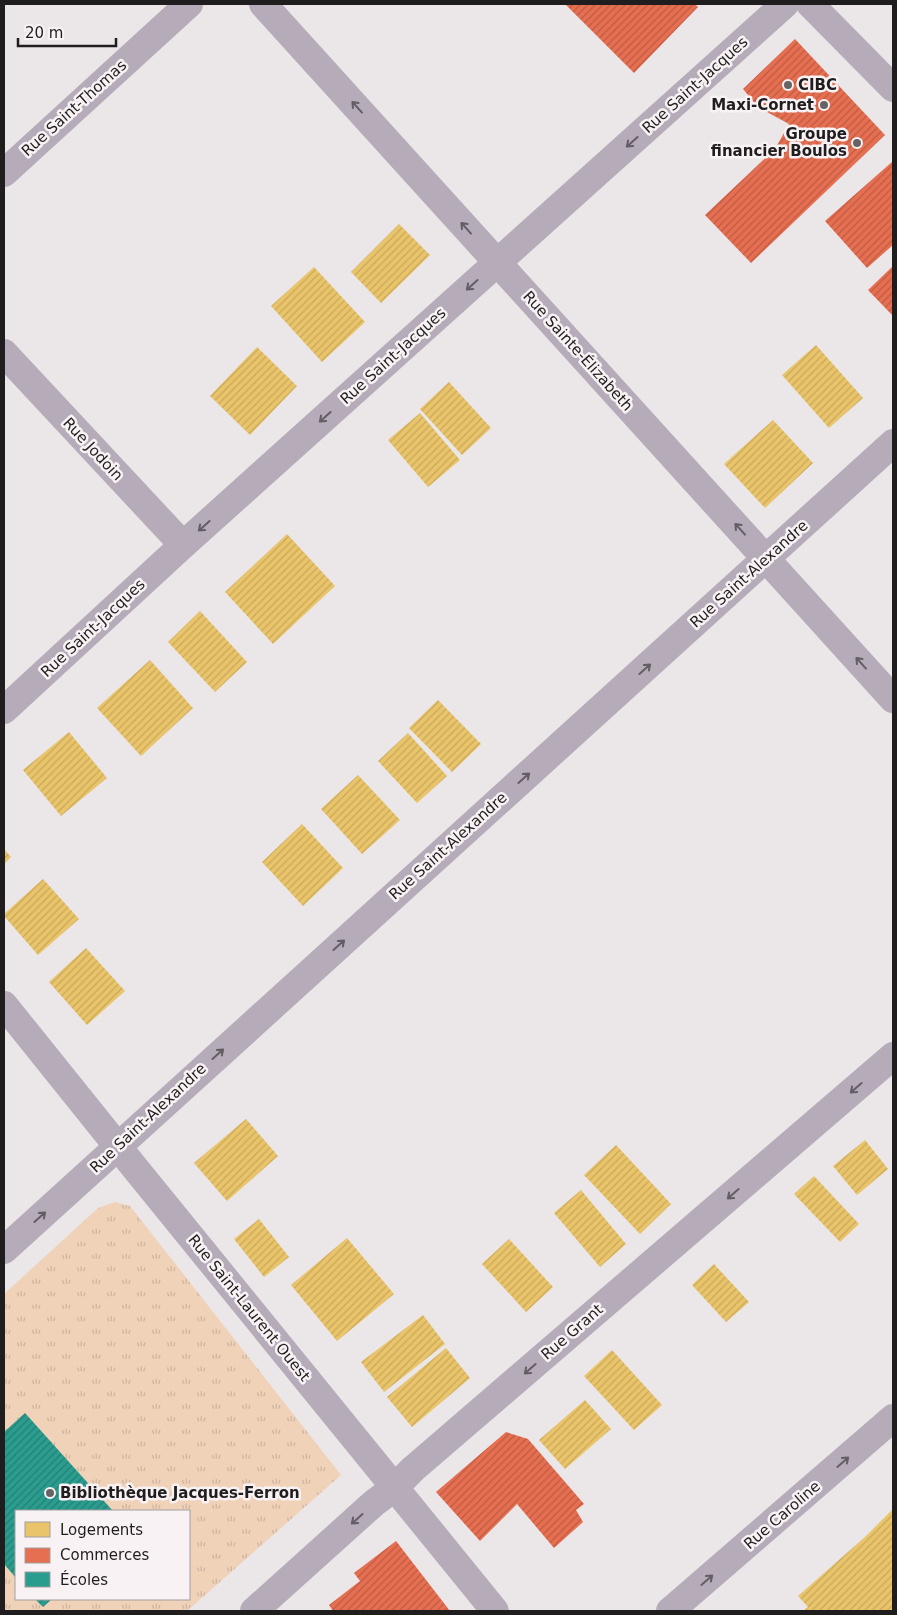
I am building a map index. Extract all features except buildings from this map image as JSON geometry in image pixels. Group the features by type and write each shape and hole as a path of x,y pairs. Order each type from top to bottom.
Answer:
{"street":[{"name":"Rue Saint-Thomas","path":"4,173 189,4"},
{"name":"Rue Sainte-Élizabeth","path":"263,4 893,699"},
{"name":"Rue Saint-Jacques","path":"4,710 183,545 785,4"},
{"path":"810,4 893,88"},
{"name":"Rue Jodoin","path":"4,353 183,545"},
{"name":"Rue Saint-Alexandre","path":"4,1250 893,443"},
{"name":"Rue Saint-Laurent Ouest","path":"4,1004 495,1611"},
{"name":"Rue Grant","path":"254,1611 374,1503 394,1488 413,1469 893,1056"},
{"name":"Rue Caroline","path":"670,1611 893,1418"}],"green space":[{"path":"115,1202 130,1206 341,1475 187,1611 4,1611 4,1294 98,1208"}],"place":[{"name":"CIBC","path":"788,85"},
{"name":"Maxi-Cornet","path":"824,105"},
{"name":"Groupe financier Boulos","path":"857,143"},
{"name":"Bibliothèque Jacques-Ferron","path":"50,1493"}]}
